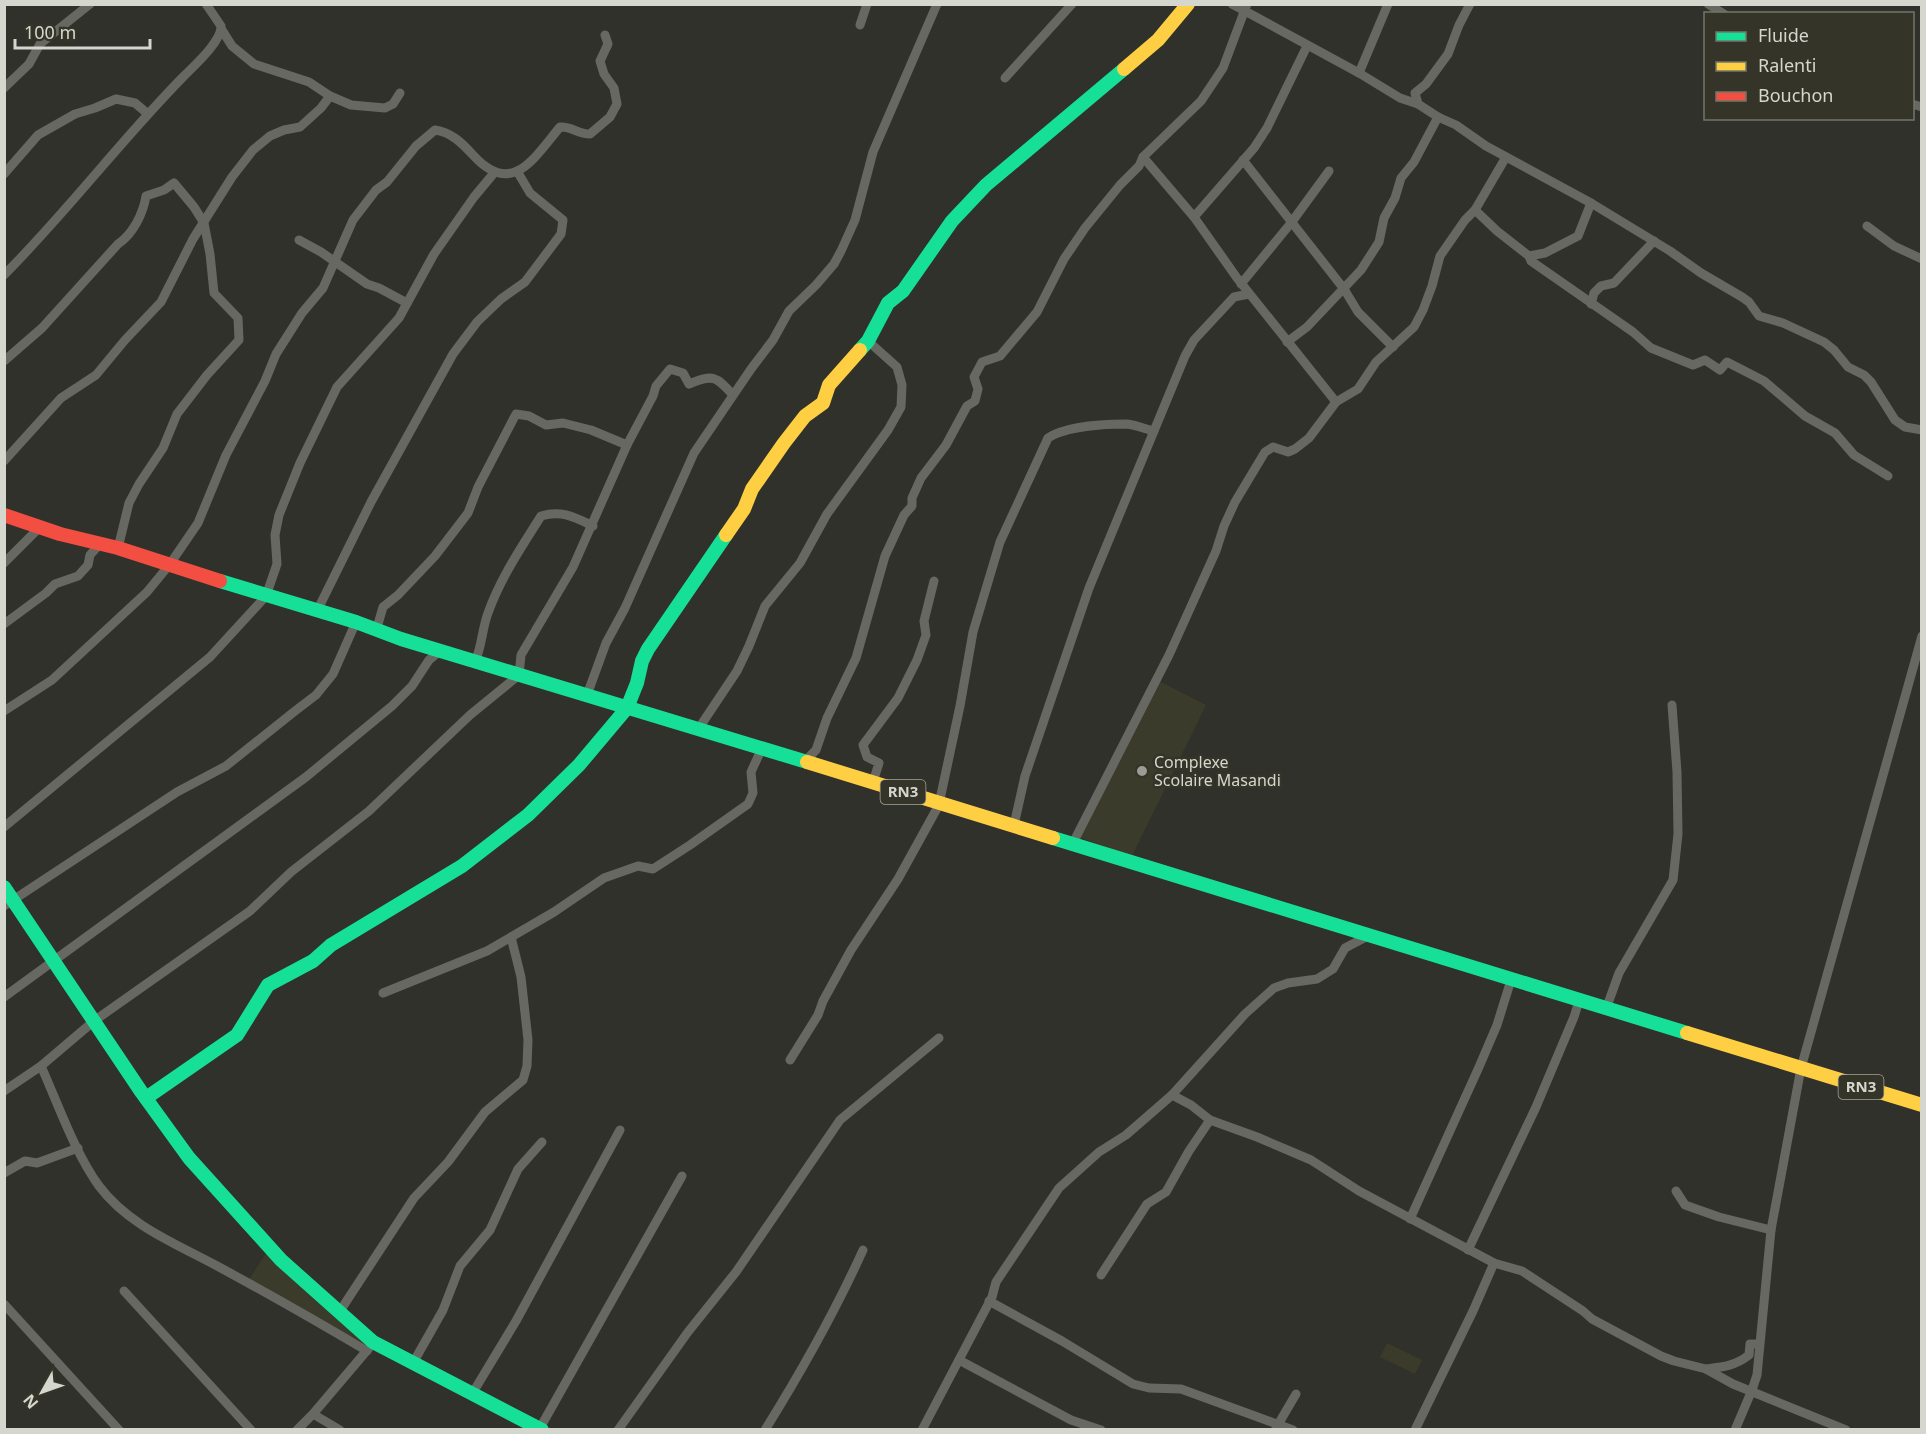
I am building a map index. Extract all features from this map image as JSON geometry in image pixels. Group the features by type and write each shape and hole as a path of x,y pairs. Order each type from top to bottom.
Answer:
{"main road":[{"path":"146,1098 237,1035 268,985 314,961 331,945 462,866 528,816 579,765 627,708 648,649 744,509 752,489 784,442 806,416 823,403 829,385 868,341 888,303 903,291 952,220 986,185 1158,40 1188,4"},
{"name":"RN3","path":"4,515 39,528 118,548 267,596 318,609 432,653 505,670 699,728 1922,1105"},
{"path":"4,887 9,903 54,961 189,1158 238,1214 305,1283 340,1311 370,1346 413,1363 541,1429"}],"street":[{"path":"4,88 30,64 40,44 90,4"},
{"path":"206,4 232,46 254,64 309,82 330,96 351,105 385,108 393,104 400,93"},
{"path":"860,25 867,4"},
{"path":"587,695 606,643 626,609 694,453 773,340 789,311 816,285 834,264 841,251 855,220 873,152 937,4"},
{"path":"1005,78 1072,4"},
{"path":"1232,4 1246,8 1307,46 1359,73 1400,98 1418,104 1456,125 1506,157 1591,203 1742,297 1760,316 1783,323 1824,342 1848,367 1866,378 1896,420 1905,427 1922,430"},
{"path":"1359,73 1388,4"},
{"path":"1418,104 1415,93 1426,84 1448,54 1470,4"},
{"path":"1708,4 1721,12"},
{"path":"804,761 816,750 827,718 856,658 885,556 904,515 912,506 912,498 921,478 946,445 967,406 975,401 978,389 974,377 982,362 999,356 1037,312 1064,259 1085,228 1120,185 1139,166 1143,157 1201,101 1223,68 1246,8"},
{"path":"4,275 202,57 222,30"},
{"path":"4,711 52,680 147,592 170,564 198,523 226,454 265,381 276,354 302,314 323,288 353,220 376,190 387,182 416,146 435,130 446,132 467,148 483,166 502,176 517,171 534,158 560,126 568,126 581,134 590,134 610,117 617,104 614,88 604,74 600,62 608,44 605,35"},
{"path":"1194,217 1254,148 1267,128 1307,46"},
{"path":"4,461 61,398 96,375 161,302 204,223 232,177 253,150 270,136 300,127 321,108 330,96"},
{"path":"4,174 39,135 75,114 116,99 135,103 148,114"},
{"path":"1287,342 1307,327 1361,270 1379,242 1384,218 1395,198 1401,178 1414,162 1438,117"},
{"path":"1143,157 1194,217 1241,284 1336,402"},
{"path":"1073,843 1169,655 1216,551 1235,502 1265,452 1273,447 1288,452 1309,438 1336,402 1358,389 1376,362 1414,327 1432,286 1440,256 1475,210 1506,157"},
{"path":"1243,160 1344,290 1358,312 1393,347"},
{"path":"318,609 371,502 453,354 477,322 501,299 525,282 561,234 563,220 530,194 517,171"},
{"path":"1241,284 1291,224 1329,171"},
{"path":"4,827 210,657 267,596 277,564 275,535 279,515 300,463 337,387 392,326 434,254 494,173"},
{"path":"4,361 42,328 124,240 144,210 146,196 164,190 174,183 204,223 214,293 238,318 239,340 207,375 177,414 163,448 129,502 118,548"},
{"path":"1529,256 1545,253 1578,236 1591,203"},
{"path":"1475,210 1532,261 1633,332 1651,348 1694,365 1705,360 1720,370 1727,362 1764,381 1805,416 1835,433 1863,462 1888,476"},
{"path":"1867,226 1894,246 1922,259"},
{"path":"299,240 321,252 367,284 380,288 407,303"},
{"path":"1591,304 1594,293 1601,286 1614,283 1654,241"},
{"path":"1014,825 1025,776 1089,588 1185,356 1194,340 1234,297 1249,294"},
{"path":"699,728 736,671 765,606 800,563 827,514 888,430 901,407 902,385 897,367 868,341"},
{"path":"4,1091 41,1066 94,1021 250,912 291,872 369,811 470,715 519,675 521,655 573,567 627,445 656,386 670,369 683,373 689,384 706,377 713,377 733,395"},
{"path":"376,631 383,607 398,595 435,556 468,513 478,487 516,414 530,416 546,425 563,423 591,430 627,445"},
{"path":"790,1060 818,1016 851,950 898,879 939,803 973,632 993,563 1000,542 1048,438 1070,430 1107,425 1128,424 1154,431"},
{"path":"475,662 488,613 502,578 542,516 555,512 593,526"},
{"path":"4,563 39,528"},
{"path":"4,624 55,584 78,576 88,565 90,555 99,545"},
{"path":"873,782 879,763 867,757 863,745 898,698 917,660 926,635 924,621 934,581"},
{"path":"9,903 177,792 226,766 316,695 333,674 356,622"},
{"path":"1735,1430 1757,1375 1771,1230 1801,1068 1922,636"},
{"path":"4,997 306,777 392,706 412,686 432,653"},
{"path":"504,687 505,670"},
{"path":"1606,1009 1619,973 1673,880 1678,834 1677,772 1672,705"},
{"path":"383,993 487,951 554,912 604,878 638,866 653,869 748,804 753,793 751,772 762,748"},
{"path":"816,750 824,767"},
{"path":"922,1430 989,1301 996,1282 1059,1188 1099,1152 1126,1135 1172,1095 1245,1014 1274,988 1288,983 1317,979 1333,969 1345,948 1368,936"},
{"path":"340,1311 414,1198 448,1162 485,1112 523,1080 527,1066 528,1040 521,977 511,937"},
{"path":"1410,1219 1468,1094 1497,1025 1511,980"},
{"path":"1468,1250 1536,1107 1579,1001"},
{"path":"618,1430 688,1332 736,1272 840,1120 939,1038"},
{"path":"41,1066 78,1148 99,1186 123,1212 153,1232 370,1346 297,1430"},
{"path":"1172,1095 1191,1105 1210,1120 1311,1160 1359,1191 1468,1250 1494,1263 1522,1271 1592,1319 1661,1356 1706,1369 1733,1384 1846,1430"},
{"path":"1101,1275 1148,1204 1166,1192 1210,1120"},
{"path":"472,1394 516,1321 620,1130"},
{"path":"413,1363 443,1310 460,1266 490,1230 518,1169 542,1142"},
{"path":"4,1173 25,1161 37,1163 78,1148"},
{"path":"541,1429 682,1176"},
{"path":"1676,1191 1685,1205 1719,1217 1771,1230"},
{"path":"765,1430 848,1283 863,1250"},
{"path":"1415,1430 1494,1263"},
{"path":"124,1291 250,1430"},
{"path":"989,1301 1133,1384 1149,1388 1181,1389 1277,1427 1293,1430"},
{"path":"4,1304 119,1430"},
{"path":"1706,1369 1727,1367 1740,1362 1749,1354 1750,1344 1759,1344"},
{"path":"959,1360 1063,1416 1101,1430"},
{"path":"1277,1427 1296,1394"},
{"path":"313,1414 340,1430"}],"shaded area":[{"name":"Complexe Scolaire Masandi","path":"1157,680 1206,705 1132,856 1078,837"},
{"path":"268,1250 370,1347 248,1281"},
{"path":"1387,1343 1422,1360 1415,1374 1380,1357"}],"traffic: fast":[{"path":"860,350 868,341 888,303 903,291 952,221 986,185 1124,69"},
{"path":"146,1098 237,1035 268,985 313,961 331,945 462,866 528,815 579,765 627,708 648,649 726,535"},
{"path":"220,581 356,622 401,639 807,762"},
{"path":"1053,838 1687,1033"},
{"path":"4,887 142,1093 189,1158 281,1260 373,1342 542,1430"}],"traffic: slow":[{"path":"1124,69 1158,40 1188,4"},
{"path":"726,535 744,509 752,489 784,443 805,416 823,403 829,385 860,350"},
{"path":"807,762 1053,838"},
{"path":"1687,1033 1922,1105"}],"traffic: jam":[{"path":"4,515 60,534 118,548 220,581"}],"place":[{"name":"Complexe Scolaire Masandi","path":"1142,771"}]}
